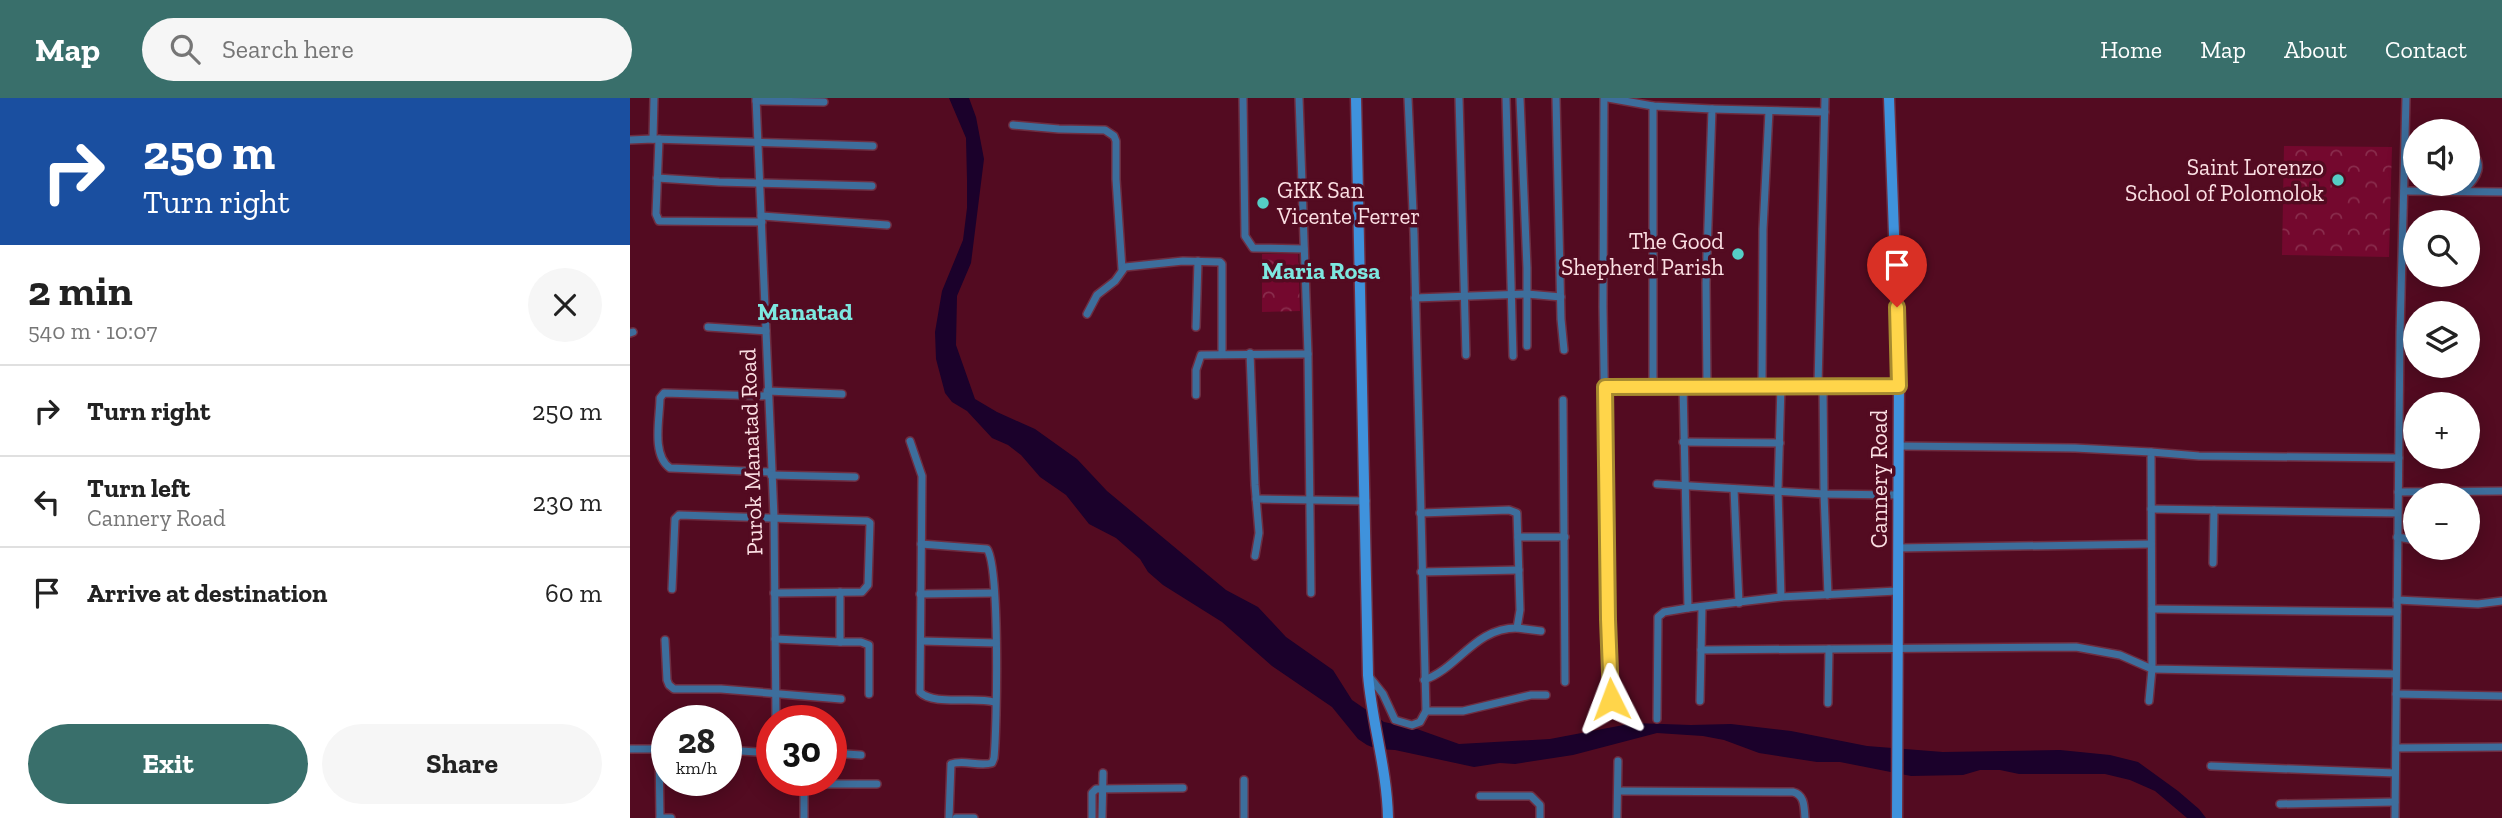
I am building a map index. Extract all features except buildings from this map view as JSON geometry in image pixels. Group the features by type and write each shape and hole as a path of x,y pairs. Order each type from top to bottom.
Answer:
{"main road":[{"path":"1356,98 1368,675 1386,779 1388,818"},
{"name":"Cannery Road","path":"1889,98 1899,386 1897,818"}],"street":[{"path":"654,98 656,215 659,221 762,219 887,225"},
{"path":"1243,98 1245,236 1253,248 1304,249"},
{"path":"1299,98 1308,354 1311,593"},
{"path":"1368,675 1383,694 1395,720 1416,724 1424,718 1426,711 1408,98"},
{"path":"1459,98 1466,355"},
{"path":"1506,98 1513,356"},
{"path":"1520,98 1527,346"},
{"path":"1556,98 1564,350"},
{"path":"1611,699 1602,307 1606,98 1653,106 1825,112"},
{"path":"1825,98 1820,385 1828,595"},
{"path":"2405,119 2406,98"},
{"path":"756,100 824,102"},
{"name":"Purok Manatad Road","path":"756,100 774,517 776,705"},
{"path":"1653,106 1653,385"},
{"path":"1707,385 1706,284 1712,109"},
{"path":"1762,385 1763,229 1769,111"},
{"path":"1013,125 1105,130 1114,136 1122,269"},
{"path":"630,140 873,146"},
{"path":"657,177 719,182 872,186"},
{"path":"2480,191 2502,192"},
{"path":"2395,818 2404,196"},
{"path":"1196,327 1198,261"},
{"path":"1087,314 1097,295 1115,281 1122,269 1131,264 1220,262 1223,353"},
{"path":"1415,298 1527,294 1561,297"},
{"path":"708,327 766,331"},
{"path":"1196,395 1198,359 1206,353 1308,354"},
{"path":"1250,353 1259,542 1255,556"},
{"path":"1683,385 1688,608"},
{"path":"1781,385 1778,490 1781,597"},
{"path":"1605,387 1899,386"},
{"path":"842,394 663,393 660,398 659,446 665,465 670,468 855,477"},
{"path":"1563,400 1565,682"},
{"path":"910,441 922,476 920,690 922,695 933,698 984,699 995,702"},
{"path":"1683,442 1780,443"},
{"path":"1898,446 2061,448 2199,456 2399,458"},
{"path":"2149,701 2152,669 2151,452"},
{"path":"1657,484 1824,494 1897,495"},
{"path":"1734,489 1739,603"},
{"path":"2398,492 2502,491"},
{"path":"1256,499 1366,501"},
{"path":"2151,509 2398,513"},
{"path":"1420,513 1510,510 1517,513 1520,610 1517,628"},
{"path":"2213,563 2214,510"},
{"path":"672,589 675,519 679,514 870,523 868,585 862,592 774,593"},
{"path":"1518,537 1565,537"},
{"path":"2397,537 2403,538"},
{"path":"921,544 982,548 988,551 995,593 996,730 993,761 986,764 951,764 948,818"},
{"path":"1898,548 2151,544"},
{"path":"1421,572 1519,570"},
{"path":"1657,719 1658,617 1664,612 1781,597 1897,592"},
{"path":"840,593 840,642"},
{"path":"920,594 995,593"},
{"path":"2397,600 2478,604 2502,601"},
{"path":"1700,701 1702,607"},
{"path":"2152,609 2397,612"},
{"path":"1424,680 1445,669 1485,636 1517,628 1541,631"},
{"path":"775,639 861,642 869,645 869,694"},
{"path":"665,640 667,680 671,688 720,688 841,699"},
{"path":"922,641 996,643"},
{"path":"1701,650 2076,646 2120,655 2152,669 2396,674"},
{"path":"1828,703 1829,649"},
{"path":"2396,694 2502,696"},
{"path":"1426,711 1463,711 1531,695 1546,695"},
{"path":"2396,748 2502,747"},
{"path":"630,749 651,749"},
{"path":"847,754 861,755"},
{"path":"1617,818 1618,761"},
{"path":"2211,766 2395,773"},
{"path":"1102,818 1103,773"},
{"path":"1244,779 1244,818"},
{"path":"847,783 877,784"},
{"path":"1091,818 1092,793 1096,789 1184,788"},
{"path":"1618,791 1793,792 1803,800 1805,818"},
{"path":"661,796 660,818 671,818"},
{"path":"804,796 804,818"},
{"path":"1480,796 1531,796 1540,806 1540,818"},
{"path":"2280,804 2395,802"},
{"path":"956,818 974,818"}],"green space":[{"path":"2284,146 2392,147 2389,257 2282,255"},
{"path":"1262,254 1298,254 1300,311 1262,312"}],"shaded area":[{"path":"949,98 969,98 976,117 984,159 971,263 957,296 956,345 975,399 1035,429 1077,459 1107,491 1226,590 1258,607 1286,637 1333,670 1352,700 1384,722 1417,729 1459,744 1550,739 1634,723 1731,724 1791,731 1867,746 1943,752 2060,750 2110,755 2138,762 2178,791 2206,818 2187,818 2155,791 2130,780 2105,774 2019,774 1980,770 1963,775 1911,776 1840,762 1817,762 1759,753 1724,740 1703,736 1657,733 1573,755 1474,767 1367,745 1358,739 1332,707 1272,666 1222,622 1163,585 1148,572 1140,559 1116,538 1089,524 1066,495 1040,477 1021,455 992,438 967,411 952,402 945,393 936,359 935,332 942,291 963,240 967,208 966,138"}],"place":[{"name":"Saint Lorenzo School of Polomolok","path":"2338,180"},
{"name":"GKK San Vicente Ferrer","path":"1263,203"},
{"name":"The Good Shepherd Parish","path":"1738,254"}],"district":[{"name":"Maria Rosa","path":"1321,270"},
{"name":"Manatad","path":"805,311"}],"route":[{"path":"1611,699 1605,387 1899,386 1897,307"}]}
